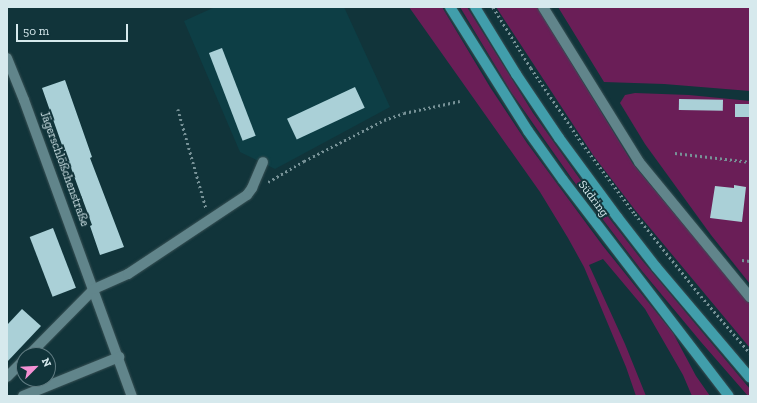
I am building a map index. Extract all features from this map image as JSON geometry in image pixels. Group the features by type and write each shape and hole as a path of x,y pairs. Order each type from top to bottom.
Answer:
{"main road":[{"name":"Südring","path":"450,7 528,131 563,180 730,396"},
{"name":"Südring","path":"476,7 516,74 555,132 609,206 656,267 750,378"}],"street":[{"path":"543,7 639,162 750,297"},
{"name":"Jägerschlößchenstraße","path":"7,58 94,289 132,396"},
{"path":"37,347 94,289 128,274 247,195 252,188 263,162"},
{"path":"23,396 119,357"},
{"path":"7,377 16,368"}],"path":[{"path":"493,7 531,68 595,161 696,291 750,353"},
{"path":"266,184 304,161 384,120 404,113 460,101"},
{"path":"178,109 210,220"},
{"path":"675,153 750,162"},
{"path":"742,260 750,261"}],"shaded area":[{"path":"215,7 344,7 390,107 275,169 240,152 184,21"},
{"path":"409,7 442,7 490,87 527,143 603,246 673,333 696,376 710,396 692,396 683,375 645,309 603,259 589,265 625,344 646,396 636,396 626,367 584,267 568,238 540,192"},
{"path":"460,7 467,7 533,113 592,196 641,259 750,389 750,396 748,396 701,342 642,271 572,179 511,92"},
{"path":"496,7 537,7 633,164 750,304 750,348 635,210 593,155"},
{"path":"558,7 750,7 750,91 664,84 604,82"},
{"path":"635,93 689,95 750,101 750,284 711,235 645,144 620,103 625,95"}],"building":[{"path":"222,48 256,136 243,141 209,53"},
{"path":"65,80 92,157 90,158 124,247 100,255 90,226 92,225 42,88"},
{"path":"355,87 365,108 297,140 287,119"},
{"path":"679,99 723,100 723,111 679,110"},
{"path":"735,104 750,104 750,117 735,117"},
{"path":"734,185 746,187 742,222 710,218 715,186 734,188"},
{"path":"53,228 76,288 53,297 30,237"},
{"path":"22,309 41,326 21,347 16,347 16,352 7,362 7,325"}]}
